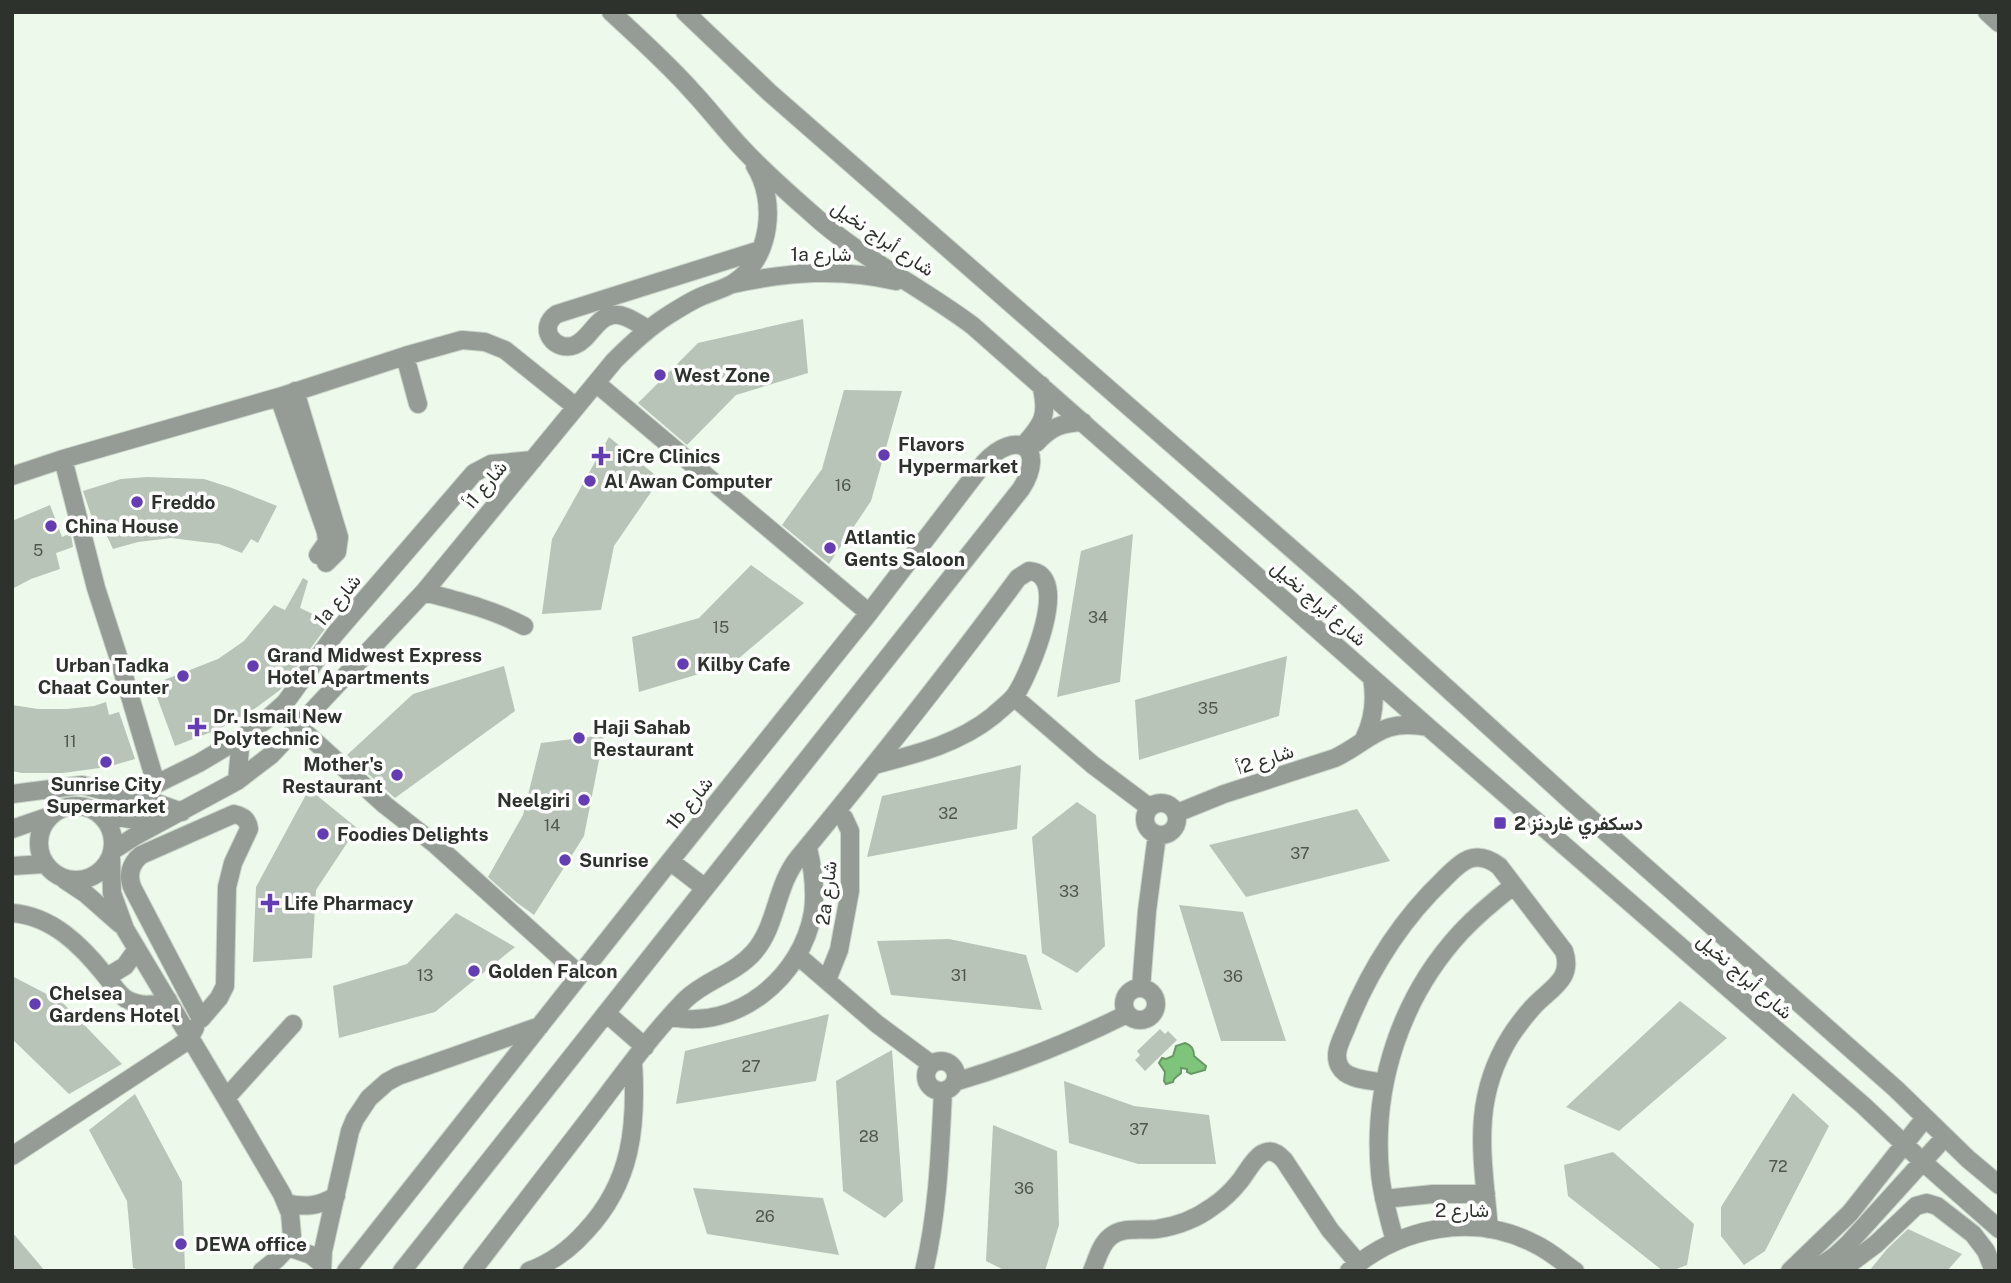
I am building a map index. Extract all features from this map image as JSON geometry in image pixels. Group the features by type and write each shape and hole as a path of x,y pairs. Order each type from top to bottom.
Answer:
{"street":[{"name":"شارع أبراج نخيل","path":"611,12 683,81 743,149 811,214 840,238 909,284 923,290 973,326 1864,1106 1923,1163 1999,1229"},
{"name":"شارع أبراج نخيل","path":"685,12 771,93 1348,598 1572,802 1886,1080 1999,1185"},
{"path":"1987,12 1999,23"},
{"name":"شارع 1أ","path":"163,822 237,781 271,755 424,592 614,361 648,329 697,298 733,284 749,268 760,250 768,224 767,197 758,171 743,149"},
{"path":"648,329 620,315 607,316 577,344 570,346 556,343 548,335 547,329 557,314 760,250"},
{"name":"1a شارع","path":"733,284 782,275 821,272 880,277 909,284"},
{"path":"12,476 462,340 495,345 514,356 576,407"},
{"path":"405,356 418,404"},
{"path":"596,383 869,613"},
{"path":"1026,448 1043,421 1044,397 1041,385"},
{"path":"287,394 340,537 337,552 322,559"},
{"path":"1026,448 1049,430 1065,424 1083,422"},
{"name":"1b شارع","path":"346,1271 869,613 992,454 1009,444 1026,448"},
{"path":"402,1271 1021,489 1032,464 1032,457 1026,448"},
{"path":"63,459 96,588 156,785"},
{"name":"1a شارع","path":"14,793 82,785 120,795 134,794 199,763 241,738 285,703 335,635 474,473 491,464 533,460"},
{"path":"472,1271 633,1061 671,1017 696,991 741,964 754,951 772,920 785,878 799,857 874,765 1018,578 1029,571 1035,571 1045,578 1045,620 1036,654 1014,697 990,718 963,736 933,749 874,765"},
{"path":"424,592 485,608 524,626"},
{"path":"1364,739 1375,703 1372,678"},
{"path":"1014,697 1093,765 1149,807"},
{"name":"شارع 2أ","path":"1177,813 1224,794 1335,758 1375,732 1388,727 1401,724 1428,727"},
{"path":"299,727 385,805 436,845 580,975"},
{"path":"237,781 241,738"},
{"path":"134,794 183,812"},
{"path":"1153,804 1170,804 1177,813 1175,828 1167,834 1157,835 1146,826 1145,816 1153,804"},
{"path":"12,829 50,816 69,806 90,808 106,821 111,831 112,893 125,929 286,1203 292,1236 288,1247 262,1271"},
{"name":"2a شارع","path":"827,980 839,950 850,891 850,831 844,818 837,812"},
{"path":"99,814 163,822"},
{"path":"12,1156 181,1045 219,998 225,986 227,887 233,863 249,830 248,824 240,815 229,816 141,855 130,870 133,889 201,1020"},
{"path":"50,816 43,824 38,844 44,864 92,898 125,929"},
{"path":"61,878 81,880 91,877 99,872 112,853 136,835 163,822"},
{"path":"1141,988 1157,835"},
{"path":"671,1017 686,1020 713,1018 747,1005 767,991 784,974 807,935 813,914 815,891 808,848"},
{"path":"1384,1083 1350,1076 1344,1072 1337,1060 1337,1052 1368,979 1407,918 1457,866 1470,859 1485,858 1493,861 1564,951 1567,967 1560,981 1522,1020 1502,1051 1484,1103 1481,1139 1489,1229"},
{"path":"670,861 705,888"},
{"path":"12,866 44,864"},
{"path":"1395,1241 1384,1199 1378,1140 1384,1083 1397,1039 1420,986 1439,958 1461,931 1513,886"},
{"path":"12,913 35,917 65,933 91,958 124,998 147,1005 168,1000"},
{"path":"107,977 125,966 137,949"},
{"path":"797,955 877,1024 931,1064 927,1069 926,1082 936,1091 1043,1053 1127,1014"},
{"path":"1135,989 1146,990 1154,997 1156,1002 1149,1018 1137,1020 1127,1014 1124,1002 1135,989"},
{"path":"606,1013 645,1047"},
{"path":"223,1092 290,1021"},
{"path":"322,1267 350,1131 361,1108 377,1090 409,1071 540,1026"},
{"path":"529,1271 559,1255 580,1238 598,1218 612,1196 630,1147 635,1104 633,1061"},
{"path":"925,1271 932,1236 949,1087"},
{"path":"1790,1271 1850,1213 1925,1118"},
{"path":"1812,1271 1849,1243 1945,1137"},
{"path":"1092,1271 1103,1246 1112,1235 1125,1230 1153,1230 1174,1226 1212,1208 1228,1195 1257,1157 1268,1152 1284,1160 1354,1267"},
{"path":"1384,1199 1433,1194 1486,1194"},
{"path":"286,1203 307,1207 336,1196"},
{"path":"1840,1271 1866,1252 1916,1206 1927,1203 1937,1206 1973,1234 1986,1251 1994,1271"},
{"name":"شارع 2","path":"1354,1267 1375,1251 1395,1241 1430,1230 1469,1227 1489,1229 1533,1242 1575,1271"},
{"path":"288,1247 311,1255 322,1267"}],"shaded area":[{"path":"1185,1043 1191,1046 1194,1056 1206,1066 1205,1070 1191,1074 1187,1069 1181,1068 1181,1073 1173,1082 1166,1084 1165,1072 1159,1063 1162,1058 1173,1056 1176,1046"}],"building":[{"path":"803,319 808,373 736,395 687,445 638,403 698,343"},
{"path":"844,390 902,391 871,501 829,564 782,525 822,469"},
{"path":"609,437 660,479 614,546 601,610 542,614 552,539"},
{"path":"121,479 204,479 277,506 258,543 251,539 242,553 219,544 171,538 138,542 113,549 106,534 95,536 94,524 83,491"},
{"path":"50,505 62,537 71,535 73,547 56,553 60,569 12,589 12,521"},
{"path":"1133,534 1120,682 1057,697 1081,551"},
{"path":"751,565 804,603 732,664 639,692 632,637 699,618"},
{"name":"Grand Midwest Express Hotel Apartments","path":"303,578 308,581 300,608 330,622 280,690 253,710 219,729 175,746 157,697 169,693 164,680 218,659 244,641 274,605 285,610"},
{"path":"1287,656 1279,716 1139,760 1135,700"},
{"path":"504,666 515,711 395,798 347,755 413,694"},
{"path":"106,702 109,715 119,712 135,759 107,767 63,773 12,771 12,705 38,709 67,709"},
{"path":"604,735 584,836 534,915 488,877 523,815 541,743"},
{"path":"1021,765 1017,829 867,857 882,796"},
{"path":"309,789 357,828 316,890 312,958 253,962 256,887"},
{"path":"1077,802 1096,815 1105,946 1077,973 1042,953 1032,837"},
{"path":"1357,809 1390,861 1246,897 1209,845"},
{"path":"1179,905 1243,912 1286,1041 1221,1041"},
{"path":"456,913 515,947 435,1012 339,1038 333,986 407,964"},
{"path":"949,939 1026,955 1042,1010 891,995 877,941"},
{"path":"12,976 62,1002 122,1064 69,1094 12,1039"},
{"path":"1680,1001 1727,1038 1619,1131 1566,1107"},
{"path":"829,1014 816,1081 676,1104 685,1051"},
{"path":"1160,1029 1165,1034 1168,1031 1177,1040 1145,1071 1135,1060 1140,1055 1137,1051"},
{"path":"892,1050 903,1201 885,1218 843,1191 836,1081"},
{"path":"1064,1081 1134,1106 1209,1115 1216,1164 1138,1164 1069,1143"},
{"path":"1793,1093 1829,1126 1765,1251 1744,1265 1721,1236 1721,1207"},
{"path":"135,1094 182,1182 185,1271 144,1271 133,1268 127,1201 89,1130"},
{"path":"993,1125 1057,1151 1059,1225 1045,1271 1006,1271 986,1261"},
{"path":"1613,1152 1694,1224 1687,1265 1663,1271 1568,1196 1564,1165"},
{"path":"693,1188 823,1198 839,1255 707,1234"},
{"path":"1908,1229 1962,1254 1947,1271 1869,1271"},
{"path":"12,1232 45,1271 12,1271"}],"place":[{"name":"West Zone","path":"660,375"},
{"name":"Flavors Hypermarket","path":"884,455"},
{"name":"iCre Clinics","path":"601,456"},
{"name":"Al Awan Computer","path":"590,481"},
{"name":"Freddo","path":"137,502"},
{"name":"China House","path":"51,526"},
{"name":"Atlantic Gents Saloon","path":"830,548"},
{"name":"Kilby Cafe","path":"683,664"},
{"name":"Grand Midwest Express Hotel Apartments","path":"253,666"},
{"name":"Urban Tadka Chaat Counter","path":"183,676"},
{"name":"Dr. Ismail New Polytechnic","path":"197,727"},
{"name":"Haji Sahab Restaurant","path":"579,738"},
{"name":"Sunrise City Supermarket","path":"106,762"},
{"name":"Mother's Restaurant","path":"397,775"},
{"name":"Neelgiri","path":"584,800"},
{"name":"دسكفري غاردنز 2","path":"1500,823"},
{"name":"Foodies Delights","path":"323,834"},
{"name":"Sunrise","path":"565,860"},
{"name":"Life Pharmacy","path":"270,903"},
{"name":"Golden Falcon","path":"474,971"},
{"name":"Chelsea Gardens Hotel","path":"35,1004"},
{"name":"DEWA office","path":"181,1244"}]}
